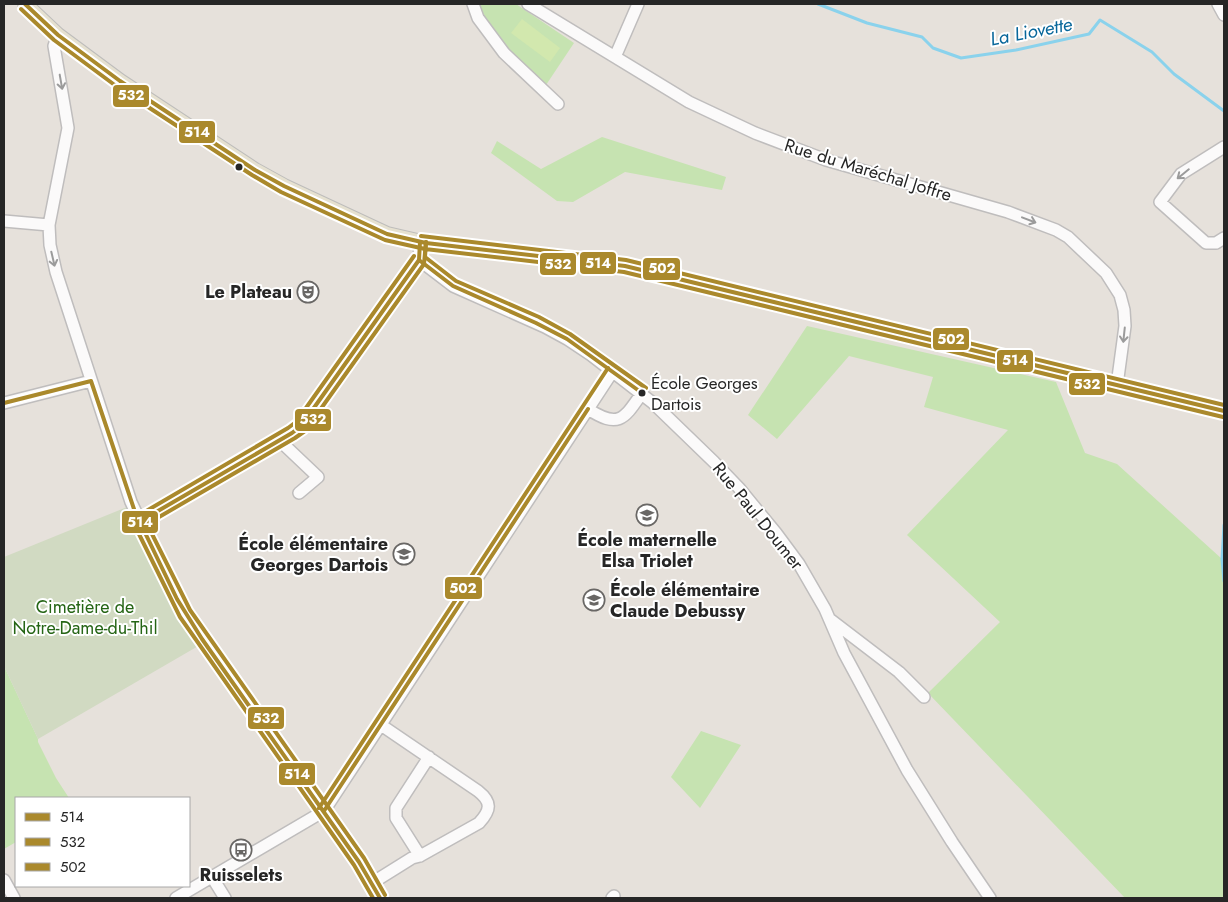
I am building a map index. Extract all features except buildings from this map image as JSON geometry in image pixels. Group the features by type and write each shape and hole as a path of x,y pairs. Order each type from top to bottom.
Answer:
{"main road":[{"path":"25,4 58,35 157,106 263,175 374,229 396,237 420,242 625,266 1224,411"}],"street":[{"path":"473,4 478,18 504,53 558,104"},
{"name":"Rue du Maréchal Joffre","path":"528,4 689,102 774,142 826,160 983,204 1062,232 1079,245 1111,279 1120,295 1125,319 1125,334 1117,385"},
{"path":"615,57 638,4"},
{"path":"1218,4 1224,15"},
{"path":"58,35 54,46 68,128 49,225 50,245 56,272 130,502 185,613 324,811 380,898"},
{"path":"1224,147 1180,174 1160,202 1206,243 1216,243 1224,238"},
{"path":"4,221 49,225"},
{"path":"139,522 301,426 419,260 420,242"},
{"name":"Rue Paul Doumer","path":"419,260 453,286 556,333 613,371 642,394 714,462 754,506 794,557 830,619 844,653 907,770 990,898"},
{"path":"176,898 324,811 613,371"},
{"path":"4,403 90,381"},
{"path":"588,409 606,418 618,420 625,416 642,394"},
{"path":"279,440 318,477 299,493"},
{"path":"830,619 893,668 924,697"},
{"path":"372,883 412,858 420,856 479,823 486,815 489,806 487,798 478,791 381,725"},
{"path":"420,856 396,818 396,808 429,757"},
{"path":"212,877 225,898"},
{"path":"4,880 14,898"}],"green space":[{"path":"478,4 516,4 574,43 546,85 512,57 482,14"},
{"path":"522,19 560,48 550,62 511,33"},
{"path":"602,137 726,177 722,190 625,172 573,202 557,201 491,153 497,141 541,169"},
{"path":"807,326 1056,382 1085,453 1117,464 1222,559 1224,583 1224,898 1125,898 928,693 1000,622 907,535 1008,430 924,407 933,377 849,356 777,439 748,415"},
{"name":"Cimetière de Notre-Dame-du-Thil","path":"127,507 156,570 157,580 165,584 200,645 38,739 4,666 4,557"},
{"path":"4,666 38,742 56,778 68,797 15,797 15,843 4,849"},
{"path":"701,731 741,745 700,808 671,777"}],"waterway":[{"name":"La Liovette","path":"818,4 867,23 922,37 933,48 961,58 1016,50 1089,34 1100,20 1152,52 1174,74 1224,111"},
{"path":"1224,525 1222,559 1224,581"}],"transit line":[{"name":"514","path":"25,4 58,35 120,81 255,170 284,186 387,234 426,243 625,266 1224,411"},
{"name":"532","path":"21,9 54,40 116,86 252,175 281,192 385,240 425,249 624,272 1223,417"},
{"name":"502","path":"421,236 626,260 1224,405"},
{"name":"514","path":"420,242 419,260 453,286 567,339 642,393"},
{"name":"532","path":"385,895 364,858 190,610 147,524 305,431 424,264 426,242"},
{"name":"502","path":"426,242 425,257 456,281 539,317 570,334 646,388"},
{"name":"502","path":"373,898 354,865 180,617 133,522 136,517 296,422 414,256"},
{"name":"514","path":"139,522 301,426 419,260"},
{"name":"502","path":"319,808 608,368"},
{"name":"514","path":"91,381 135,512 177,599 202,639 359,862 380,898"},
{"name":"514","path":"4,403 91,381"},
{"name":"514","path":"324,811 588,409"}],"place":[{"name":"Le Plateau","path":"308,292"},
{"name":"École Georges Dartois","path":"642,393"},
{"name":"École maternelle Elsa Triolet","path":"647,515"},
{"name":"École élémentaire Georges Dartois","path":"404,554"},
{"name":"École élémentaire Claude Debussy","path":"594,600"},
{"name":"Ruisselets","path":"241,850"}]}
